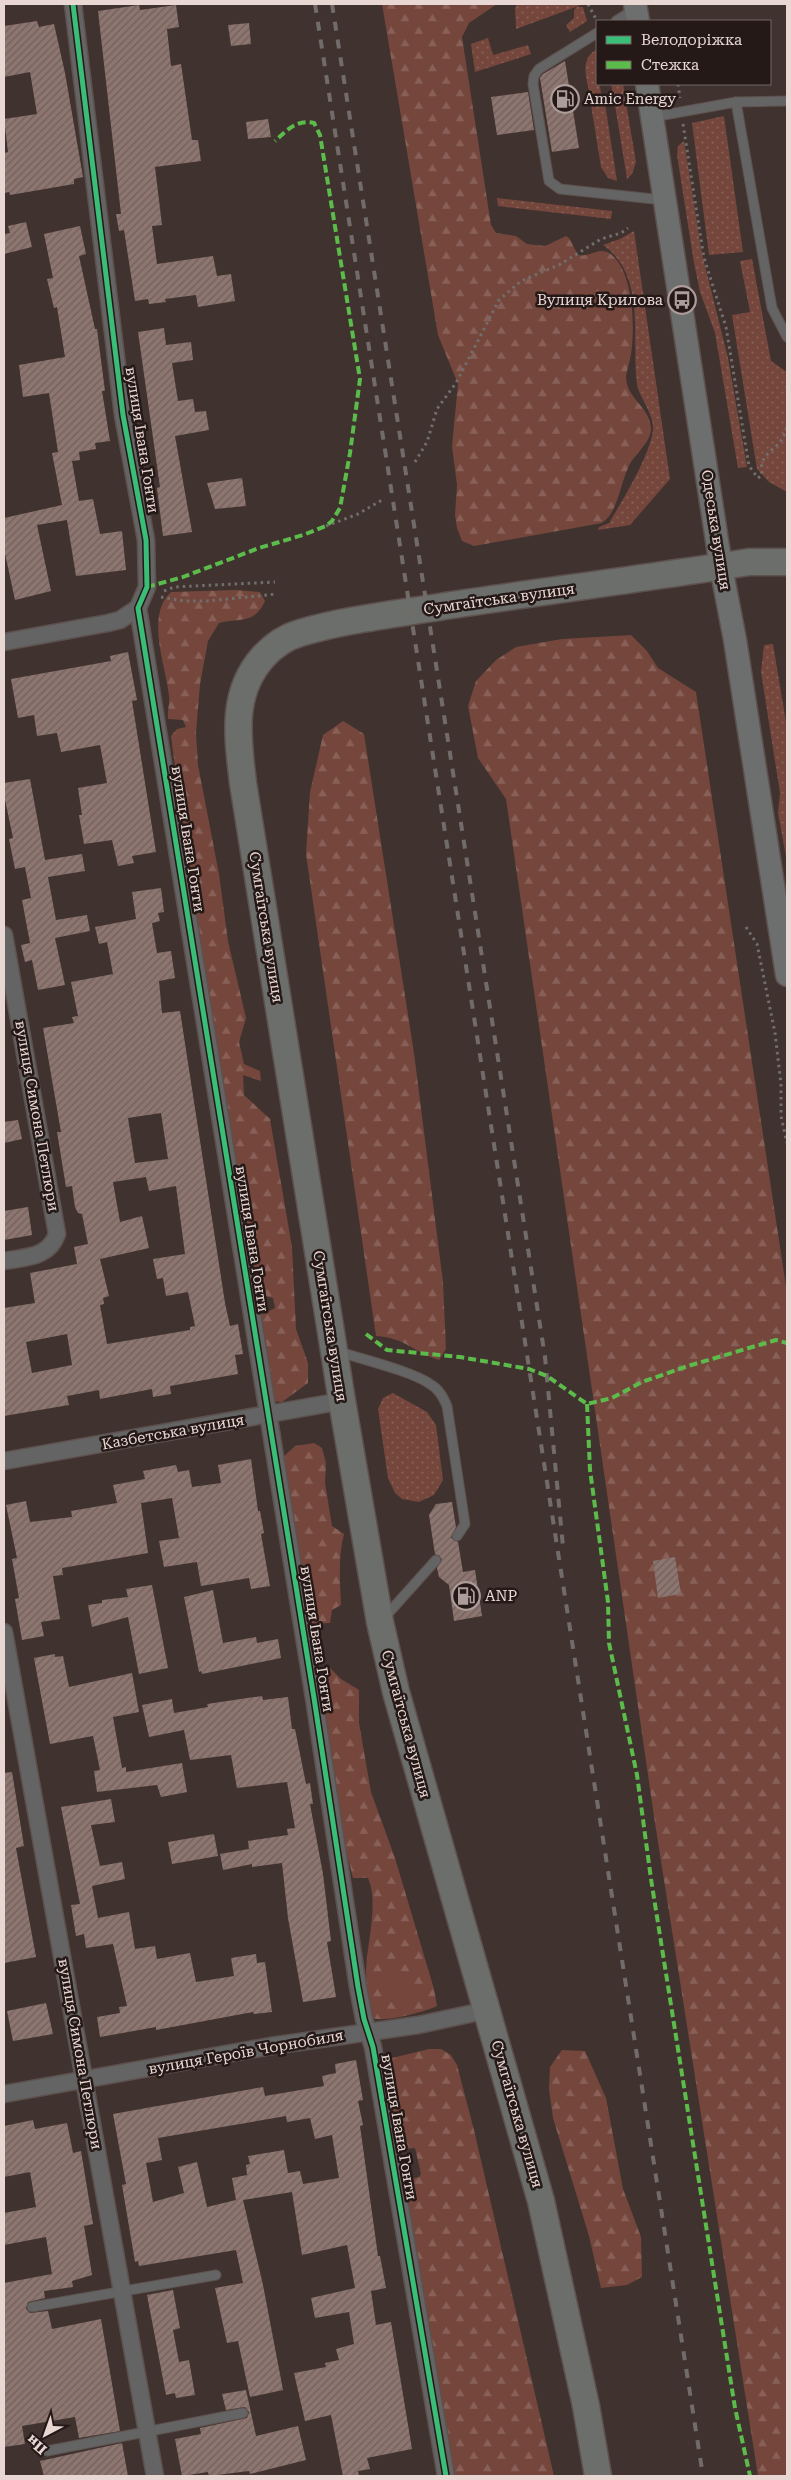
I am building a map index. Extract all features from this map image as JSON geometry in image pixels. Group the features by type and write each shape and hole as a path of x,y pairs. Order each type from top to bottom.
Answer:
{"main road":[{"name":"Одеська вулиця","path":"647,85 721,567 735,640 787,975"},
{"name":"Сумгаїтська вулиця","path":"598,2476 578,2369 541,2201 396,1692 380,1622 342,1401 243,783 238,716 240,702 248,680 269,651 290,637 315,629 377,617 721,567 749,562 787,548"},
{"name":"Сумгаїтська вулиця","path":"749,562 787,562"}],"street":[{"name":"вулиця Івана Гонти","path":"73,4 124,415 146,540 147,587 138,608 311,1679 358,1986 374,2057 446,2476"},
{"path":"4,642 120,620 138,608"},
{"name":"вулиця Симона Петлюри","path":"4,935 57,1234 54,1245 46,1252 4,1261"},
{"name":"Казбетська вулиця","path":"4,1461 342,1401"},
{"name":"вулиця Симона Петлюри","path":"4,1632 155,2476"},
{"name":"вулиця Героїв Чорнобиля","path":"4,2094 271,2046 432,2022 488,2010"}],"lane":[{"path":"618,20 638,9"},
{"path":"596,34 539,69 534,76 532,84 549,181 560,189 666,200"},
{"path":"652,117 736,102 787,101"},
{"path":"736,102 772,308 787,338"},
{"path":"334,1350 422,1379 438,1390 447,1406 465,1524 457,1536"},
{"path":"380,1622 436,1560"},
{"path":"32,2307 216,2275"},
{"path":"47,2451 243,2413"}],"path":[{"path":"588,4 596,20"},
{"path":"678,85 704,258 726,328 749,466 758,478 762,475 762,464 765,458 780,444 786,435 787,424"},
{"path":"415,462 427,442 437,409 456,383 499,300 521,281 559,265 601,239 621,233 628,228"},
{"path":"326,526 358,514 382,500"},
{"path":"174,587 275,582"},
{"path":"154,598 166,597 184,601 208,601 276,594"},
{"path":"746,927 757,944 768,996 781,1084 781,1116 787,1143"}],"green space":[{"path":"382,4 497,4 469,23 462,37 491,225 496,233 516,236 527,244 545,246 566,236 578,255 604,251 613,256 625,276 633,317 631,357 626,376 627,384 647,415 651,430 645,445 630,463 612,512 602,523 474,546 462,541 455,515 457,485 452,446 458,384 438,335"},
{"path":"517,4 584,4 516,29 515,8"},
{"path":"577,7 583,7 587,21 570,32 566,25 574,18 574,10"},
{"path":"488,38 493,55 528,45 531,54 475,72 471,44"},
{"path":"596,50 596,85 601,85 601,94 590,95 586,77 586,64 591,54"},
{"path":"611,85 623,85 625,94 613,96"},
{"path":"604,97 617,181 608,178 601,167 590,99"},
{"path":"625,97 636,162 632,174 627,179 614,99"},
{"path":"724,116 743,252 709,255 692,123"},
{"path":"684,141 702,254 728,358 747,467 738,468 715,333 700,292 694,263 677,155 678,146"},
{"path":"497,198 612,211 611,219 498,206"},
{"path":"634,231 670,479 630,525 598,530 599,527 609,523 628,491 647,452 653,430 649,412 637,384 632,290 626,273 617,258 603,245 620,239"},
{"path":"752,259 771,361 787,372 787,492 769,482 757,469 732,315 750,312 740,261"},
{"path":"236,590 260,592 265,601 261,609 251,617 219,623 208,641 200,684 196,733 198,765 219,874 228,941 246,1018 239,1042 244,1064 260,1071 261,1081 243,1075 244,1095 270,1119 292,1247 296,1329 308,1363 308,1383 282,1402 271,1401 259,1316 275,1308 273,1298 252,1293 207,999 203,958 195,931 180,840 180,806 171,736 177,729 186,727 183,720 168,719 169,696 158,628 159,614 163,602 171,592"},
{"path":"631,635 647,651 658,668 696,692 787,1293 787,2476 758,2476 655,1823 506,799 478,758 468,706 476,681 496,660 516,647 562,639"},
{"path":"773,644 787,728 787,862 778,813 780,793 761,672 764,645"},
{"path":"343,721 364,734 414,1053 443,1282 446,1349 439,1360 395,1339 376,1336 306,854 310,792 323,735"},
{"path":"393,1393 427,1412 436,1425 443,1480 434,1495 419,1502 402,1499 395,1493 388,1478 378,1409 383,1398"},
{"path":"314,1443 322,1448 326,1463 325,1483 332,1526 344,1534 340,1560 341,1605 332,1610 330,1623 310,1624 296,1530 282,1458 295,1446"},
{"path":"329,1667 341,1679 359,1690 359,1723 371,1792 395,1858 434,1989 437,2006 393,2018 376,2019 370,2017 366,1970 372,1923 371,1888 368,1878 353,1878 347,1854 339,1838 315,1676"},
{"path":"405,1971 411,1997 388,2003 382,1977"},
{"path":"429,2049 441,2049 451,2055 457,2065 474,2130 554,2476 451,2476 403,2184 407,2180 419,2177 421,2174 415,2148 403,2149 398,2146 382,2064 392,2058"},
{"path":"562,2050 585,2051 606,2098 623,2189 641,2237 642,2277 627,2285 601,2288 589,2236 553,2118 549,2089 550,2067"}],"building":[{"path":"139,5 140,10 176,5 179,27 167,29 171,66 181,64 192,140 198,140 201,161 155,167 162,225 152,226 157,264 213,256 217,276 231,274 235,301 198,307 196,295 165,299 166,302 149,304 148,299 135,301 124,230 119,231 116,214 121,214 98,11"},
{"path":"37,21 39,27 54,24 65,73 83,177 74,179 74,184 10,195 9,192 4,193 4,153 8,152 4,119 37,114 30,72 4,77 4,26"},
{"path":"249,23 251,44 231,46 228,25"},
{"path":"565,61 579,148 552,152 540,78 543,74"},
{"path":"528,92 534,130 497,135 491,97"},
{"path":"268,119 271,137 248,139 246,122"},
{"path":"26,222 32,247 4,254 4,234 10,233 8,226"},
{"path":"80,226 86,254 79,256 95,329 97,329 105,391 102,391 110,441 95,443 96,449 79,452 80,460 72,461 79,501 93,499 100,534 122,531 126,570 76,576 67,520 37,525 51,591 15,600 4,549 4,518 62,505 52,453 58,452 49,393 23,397 19,365 65,357 57,307 54,308 47,279 53,278 44,234"},
{"path":"164,328 166,345 191,342 193,360 172,363 178,401 193,399 195,412 206,411 209,430 175,436 192,532 163,536 157,488 160,487 138,332"},
{"path":"242,478 246,506 215,509 207,483"},
{"path":"128,652 137,700 132,701 156,852 132,856 134,863 118,866 112,840 84,844 79,815 82,815 78,788 107,783 100,745 61,752 57,733 37,736 34,715 18,718 11,679 111,661 110,656"},
{"path":"30,779 45,860 82,854 85,871 48,877 56,920 87,915 90,931 55,938 65,985 38,990 32,960 25,962 21,945 30,943 22,900 31,898 25,867 15,869 9,839 13,838 4,795 4,783"},
{"path":"161,888 164,912 158,913 160,921 152,923 157,953 171,951 175,978 159,981 162,1013 180,1011 225,1303 230,1326 238,1324 243,1354 235,1355 238,1374 170,1386 171,1394 153,1397 152,1389 100,1399 99,1390 67,1396 69,1405 4,1416 4,1308 35,1303 30,1273 77,1264 74,1247 88,1244 82,1214 78,1213 75,1207 72,1186 66,1187 57,1132 61,1132 43,1028 74,1023 72,1017 78,1016 71,982 113,974 107,942 99,944 95,927 136,919 132,892","holes":["161,1113 168,1159 135,1163 128,1118","146,1177 149,1191 176,1186 185,1254 153,1259 157,1279 163,1278 166,1296 188,1292 195,1326 190,1327 190,1330 107,1344 100,1305 104,1304 103,1298 109,1296 100,1259 149,1248 142,1216 120,1222 113,1182","67,1334 72,1365 32,1373 26,1342"]},
{"path":"18,1120 22,1139 4,1143 4,1122"},
{"path":"28,1207 32,1235 4,1240 4,1211"},
{"path":"251,1459 258,1511 260,1511 264,1533 261,1534 270,1586 251,1589 249,1578 201,1586 197,1562 164,1567 159,1541 179,1538 172,1498 141,1503 148,1553 62,1568 63,1575 53,1576 60,1619 41,1622 44,1636 22,1640 15,1599 19,1598 12,1559 17,1558 6,1505 26,1501 30,1522 72,1517 71,1511 117,1503 113,1485 145,1479 143,1471 176,1465 178,1472 189,1470 192,1487 221,1483 218,1465"},
{"path":"452,1502 456,1527 451,1538 458,1542 463,1572 475,1570 482,1616 454,1621 449,1585 439,1577 437,1568 442,1559 435,1554 429,1515 436,1504"},
{"path":"675,1557 681,1594 658,1598 653,1561"},
{"path":"152,1585 168,1668 139,1674 128,1617 92,1627 88,1605 102,1603 102,1600 128,1597 126,1589"},
{"path":"213,1590 223,1643 256,1637 257,1643 278,1639 281,1658 202,1674 201,1671 199,1672 184,1597"},
{"path":"55,1654 55,1657 63,1656 69,1687 132,1673 139,1712 113,1717 122,1768 126,1767 126,1772 182,1763 187,1792 161,1797 157,1785 97,1792 94,1771 100,1770 93,1736 50,1744 34,1658"},
{"path":"262,1696 263,1700 288,1697 292,1729 295,1729 306,1784 310,1783 313,1804 310,1804 323,1874 331,1941 327,1942 336,1997 303,2002 288,1918 282,1863 252,1867 252,1864 223,1870 220,1854 249,1849 248,1841 288,1835 287,1829 295,1828 287,1782 237,1788 231,1755 190,1760 184,1730 149,1737 142,1705 172,1699 174,1713 208,1707 207,1704"},
{"path":"12,1772 24,1846 16,1848 36,1957 4,1963 4,1773"},
{"path":"111,1799 115,1822 91,1825 100,1866 122,1862 125,1879 92,1886 98,1918 129,1912 135,1949 155,1946 157,1959 190,1953 196,1982 234,1976 231,1958 256,1954 257,1963 265,1962 272,2012 254,2014 253,2012 156,2030 156,2027 100,2037 97,2017 120,2013 119,2007 127,2006 113,1944 86,1948 84,1934 76,1936 71,1905 80,1904 61,1807"},
{"path":"214,1834 218,1856 172,1864 168,1842"},
{"path":"46,2003 53,2034 13,2041 7,2011"},
{"path":"356,2060 363,2100 358,2101 363,2125 360,2126 378,2256 380,2256 386,2288 371,2291 376,2325 391,2322 412,2449 367,2458 370,2469 358,2471 359,2476 343,2476 331,2415 305,2421 294,2373 326,2367 325,2363 339,2360 336,2349 354,2344 349,2312 315,2318 311,2298 355,2288 347,2245 302,2255 292,2192 243,2200 263,2285 283,2390 250,2397 238,2341 227,2343 215,2288 243,2283 236,2250 139,2266 138,2261 135,2262 122,2185 126,2184 113,2114 263,2087 265,2096 324,2086 322,2076 336,2073 335,2064","holes":["286,2116 287,2122 310,2118 315,2139 332,2135 339,2178 303,2184 300,2171 288,2173 284,2150 248,2156 250,2164 246,2165 247,2175 232,2178 236,2200 207,2207 197,2162 178,2167 184,2193 153,2202 146,2163 162,2160 158,2138"]},
{"path":"33,2120 35,2129 67,2123 73,2153 81,2151 93,2224 84,2226 92,2275 72,2281 73,2287 44,2291 45,2298 28,2302 26,2309 30,2313 48,2311 52,2329 101,2319 120,2431 79,2438 75,2417 22,2426 25,2444 4,2447 4,2283 52,2274 46,2237 4,2245 4,2213 36,2207 30,2172 4,2177 4,2126"},
{"path":"173,2290 180,2328 173,2330 179,2362 189,2360 195,2395 176,2398 175,2393 166,2395 147,2295"},
{"path":"246,2390 256,2436 298,2426 306,2460 250,2474 249,2471 209,2476 208,2472 182,2476 175,2439 201,2434 200,2428 247,2418 249,2412 245,2407 226,2410 222,2394"},
{"path":"122,2443 128,2476 44,2476 40,2461"}],"railway":[{"path":"315,4 703,2476"},
{"path":"332,4 545,1357 563,1547"}],"marked path":[{"path":"147,587 183,577 259,548 326,526 332,521 340,508 360,379 320,135 314,123 308,122 293,126 275,141"},
{"path":"366,1334 387,1350 460,1357 529,1369 547,1376 587,1404 612,1398 642,1382 688,1366 776,1340 787,1343"},
{"path":"587,1404 590,1470 608,1602 609,1643 637,1775 651,1879 735,2408 750,2476"}],"cycle path":[{"path":"73,4 123,415 146,540 147,587 138,608 314,1698 358,1987 364,2019 373,2047 446,2476"}],"place":[{"name":"Amic Energy","path":"565,99"},
{"name":"Вулиця Крилова","path":"682,300"},
{"name":"ANP","path":"466,1596"}]}
